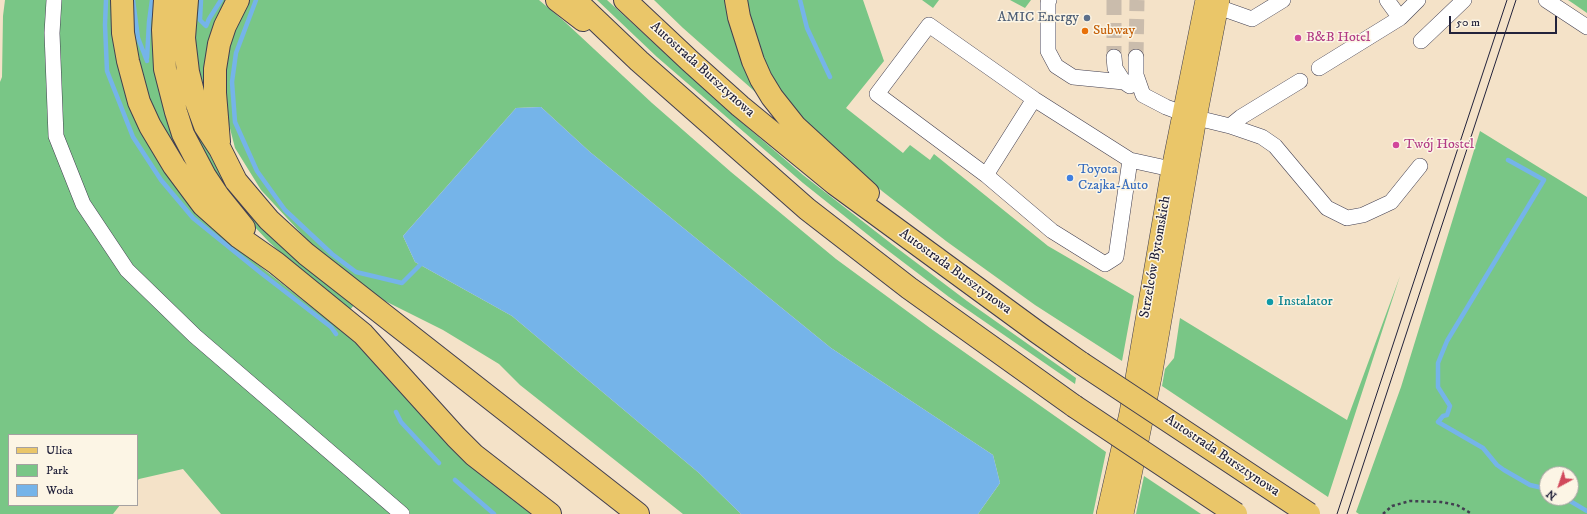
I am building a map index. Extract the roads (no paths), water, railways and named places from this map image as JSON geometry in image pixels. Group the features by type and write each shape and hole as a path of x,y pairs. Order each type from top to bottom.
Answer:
{"highway":[{"path":"122,0 123,33 132,78 142,108 161,146 174,166 204,205 239,238 276,263 364,334 456,437 474,455 550,514"},
{"path":"165,0 163,30 165,69 183,134 205,176 219,197 246,231 276,263"},
{"path":"187,0 184,38 188,72 194,96 205,126 220,149 236,181 269,220 287,238 392,323 638,514"},
{"path":"220,149 215,93 215,69 219,44 225,26 238,0"},
{"path":"557,0 639,61"},
{"path":"575,0 639,61 807,209 909,288 1074,406 1236,514"},
{"name":"Autostrada Bursztynowa","path":"625,0 740,106 835,184 1081,363 1309,514"},
{"path":"736,0 738,17 753,61 761,79 772,97 795,126 867,192 901,233"}],"main road":[{"name":"Strzelców Bytomskich","path":"1124,514 1153,371 1189,115 1215,2"},
{"name":"Strzelców Bytomskich","path":"1106,514 1129,413 1171,169 1189,115"}],"street":[{"path":"54,0 52,33 56,136 83,204 96,224 128,270 195,336 402,514"},
{"path":"1049,0 1048,51 1056,66 1073,77 1124,82"},
{"path":"1215,2 1252,19 1283,0"},
{"path":"1388,0 1400,18"},
{"path":"1319,68 1400,18 1418,0"},
{"path":"1421,41 1464,0"},
{"path":"1546,0 1587,27"},
{"path":"1130,160 1116,257 1105,264 1052,231 986,175 877,94 928,25 1034,99 1130,160 1171,169"},
{"path":"1114,57 1115,68 1124,82 1143,95 1166,107 1262,137 1274,146 1328,208 1347,218 1363,215 1391,202 1420,166"},
{"path":"1136,57 1136,75 1143,95"},
{"path":"1230,126 1240,118 1300,81"},
{"path":"986,175 1034,99"}],"water":[{"path":"541,107 590,152 831,348 993,455 1000,483 978,514 741,514 699,473 512,316 415,262 403,236 516,108"}],"waterway":[{"path":"106,0 105,25 107,71 133,137 161,180 193,218 331,327 336,334"},
{"path":"133,0 138,38 147,61"},
{"path":"147,58 152,0"},
{"path":"201,0 200,20 206,26 221,0"},
{"path":"256,0 236,53 232,82 235,122 257,171 285,210 332,254 356,272 402,283 420,265"},
{"path":"800,0 807,28 830,77"},
{"path":"1508,160 1544,180 1447,341 1438,363 1438,387 1450,406 1447,415 1443,416 1438,422 1483,448 1497,465 1504,470 1530,485 1539,487"},
{"path":"396,412 401,422 439,463"},
{"path":"455,480 494,514"},
{"path":"1579,506 1587,511"}],"tunnel":[{"path":"1114,0 1114,57"},
{"path":"1136,57 1137,0"}],"tram line":[{"path":"1337,514 1507,0"},
{"path":"1347,514 1516,0"}],"place":[{"name":"AMIC Energy","path":"1087,18"},
{"name":"Subway","path":"1085,31"},
{"name":"B&B Hotel","path":"1298,38"},
{"name":"Twój Hostel","path":"1396,145"},
{"name":"Toyota Czajka-Auto","path":"1070,178"},
{"name":"Instalator","path":"1270,302"}]}
